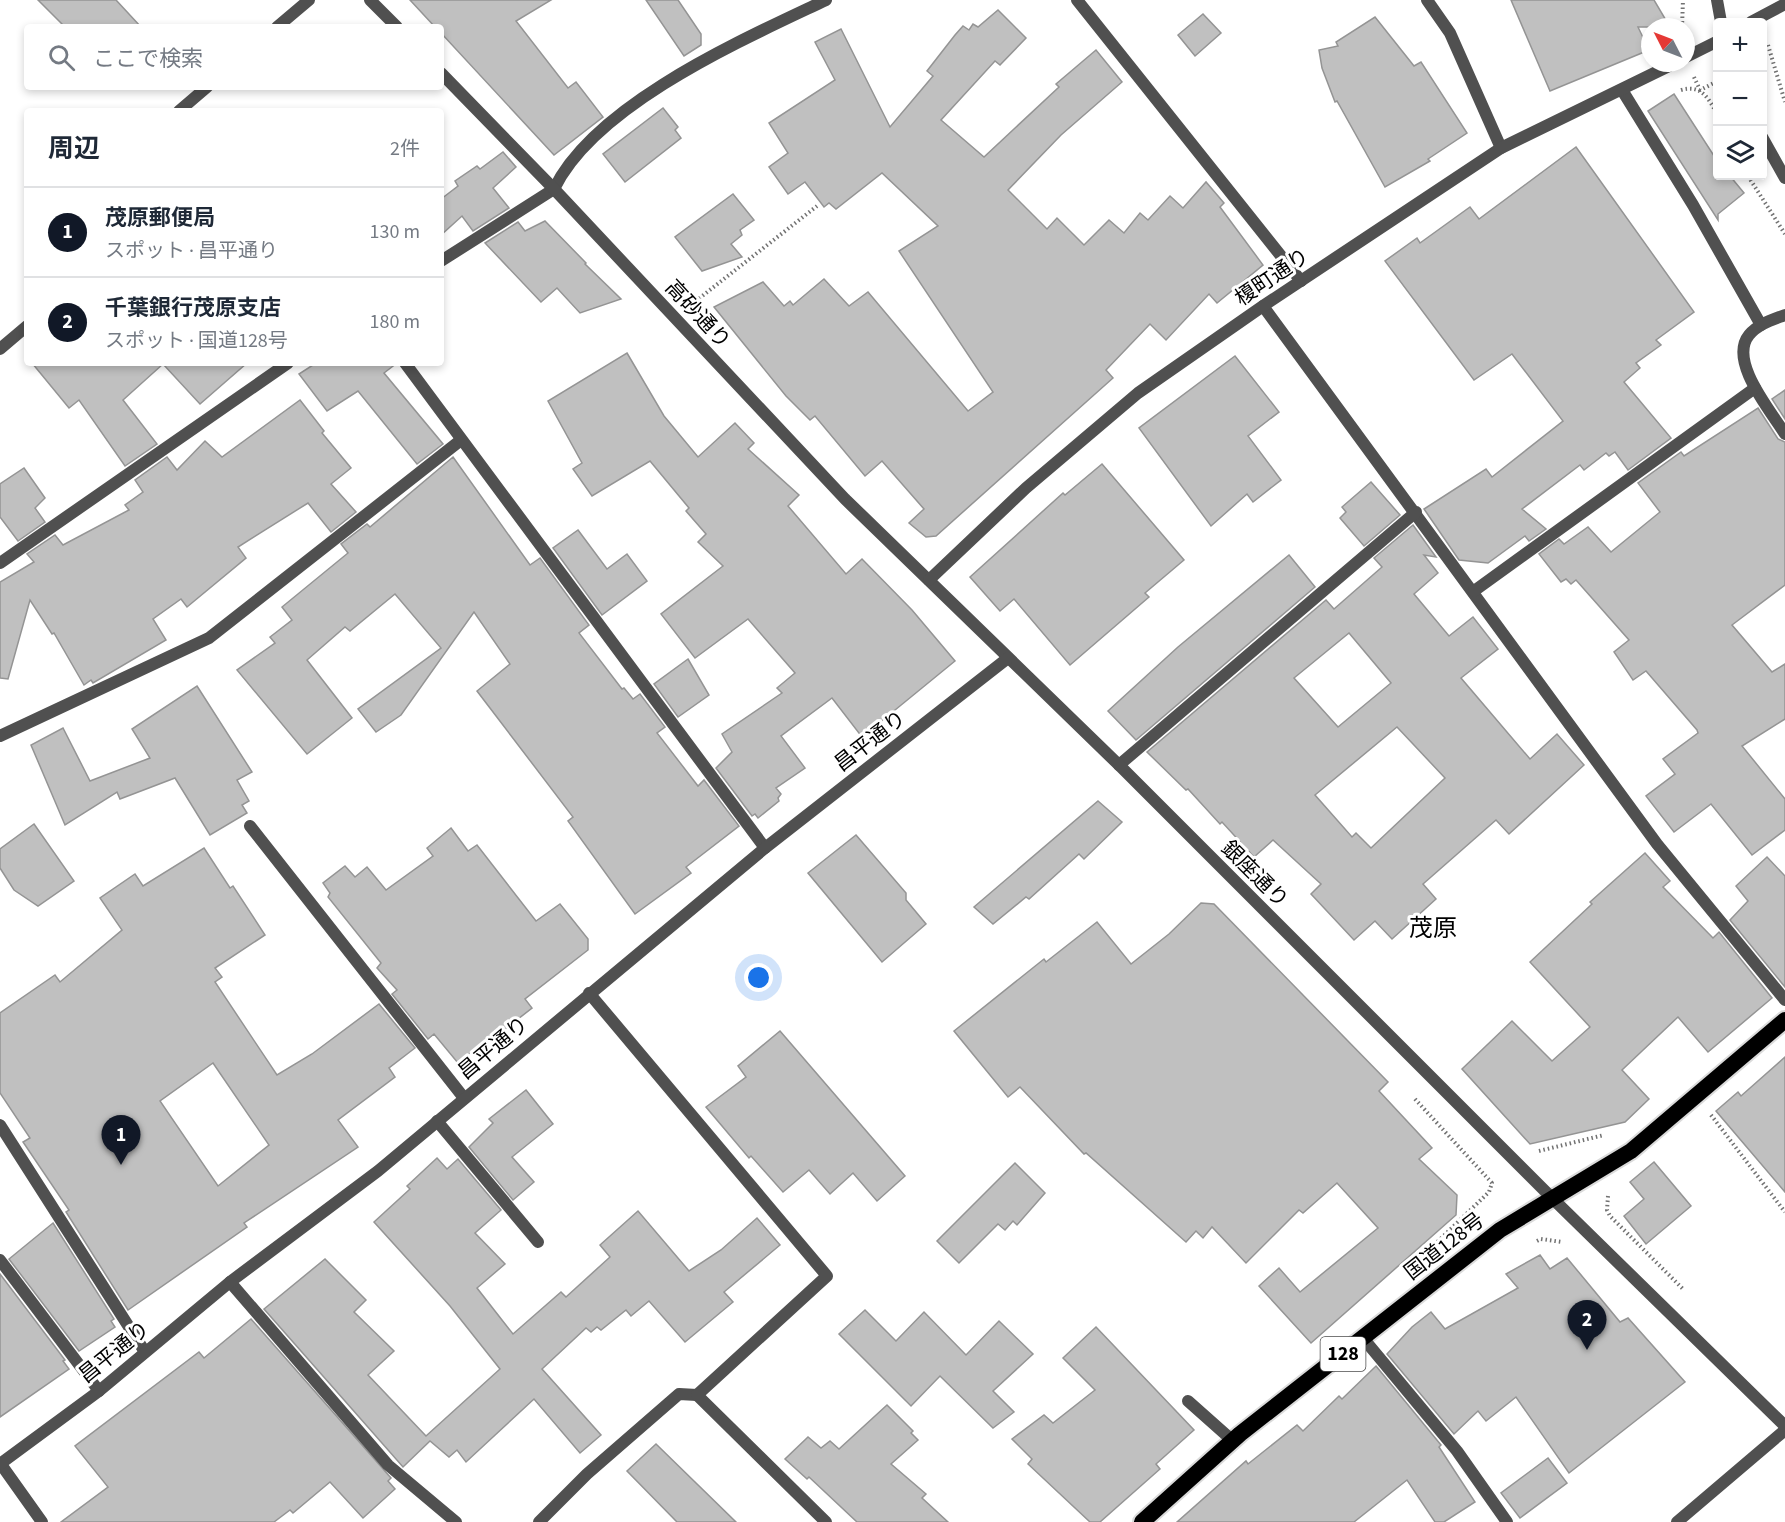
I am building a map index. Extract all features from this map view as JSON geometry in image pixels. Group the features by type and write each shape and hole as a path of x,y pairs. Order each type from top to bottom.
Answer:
{"highway":[{"name":"国道128号","path":"1143,1522 1233,1441 1500,1230 1631,1151 1785,1020"}],"street":[{"path":"281,24 309,0"},
{"path":"370,0 394,24"},
{"path":"444,259 555,189 563,171 597,135 664,84 758,33 826,0"},
{"path":"1077,0 1301,281"},
{"path":"1427,0 1450,33 1501,148"},
{"path":"1717,0 1720,18"},
{"path":"1759,18 1785,4"},
{"path":"1695,52 1713,44"},
{"name":"榎町通り","path":"929,580 1026,488 1138,393 1263,306 1501,148 1657,72"},
{"name":"高砂通り","path":"444,75 555,189 845,499 929,580"},
{"path":"182,108 204,90"},
{"path":"1622,90 1693,205 1761,324"},
{"path":"1767,146 1785,178"},
{"path":"1263,306 1474,591 1657,844 1785,1000"},
{"path":"1785,315 1761,324 1747,336 1743,354 1746,372 1785,434"},
{"path":"0,349 24,329"},
{"path":"0,562 284,366"},
{"path":"407,366 765,848"},
{"path":"1474,591 1755,388"},
{"path":"0,736 209,638 461,440"},
{"path":"1119,765 1416,512"},
{"name":"銀座通り","path":"929,580 1119,765 1785,1428"},
{"name":"昌平通り","path":"0,1463 99,1391 230,1282 378,1171 765,848 1008,658"},
{"path":"250,826 464,1098"},
{"path":"589,993 827,1276 696,1395"},
{"path":"437,1121 538,1242"},
{"path":"0,1125 145,1352"},
{"path":"0,1260 99,1391"},
{"path":"230,1282 388,1465 456,1522"},
{"path":"1363,1338 1457,1452 1507,1522"},
{"path":"539,1522 587,1474 679,1394 696,1395 825,1522"},
{"path":"1188,1401 1233,1441"},
{"path":"1677,1522 1785,1428"},
{"path":"0,1463 42,1522"}],"path":[{"path":"1682,18 1683,0"},
{"path":"1767,45 1785,102"},
{"path":"1700,90 1713,84"},
{"path":"1681,90 1690,88 1700,90 1713,107"},
{"path":"1751,180 1785,234"},
{"path":"675,317 817,206"},
{"path":"1408,1091 1492,1183 1489,1192 1424,1256"},
{"path":"1696,1097 1785,1212"},
{"path":"1610,1216 1606,1202 1613,1189"}],"building":[{"path":"38,0 116,0 138,24 62,24"},
{"path":"410,0 551,0 516,21 568,88 576,82 603,117 554,155 444,36 444,24 432,24"},
{"path":"646,0 678,0 701,34 701,45 684,56"},
{"path":"1511,0 1654,0 1665,18 1641,18 1641,27 1638,27 1641,33 1641,53 1550,91"},
{"path":"998,10 1026,38 1000,65 995,61 941,120 984,157 1059,87 1056,84 1096,50 1122,82 1061,135 1008,190 1047,229 1057,218 1084,245 1109,220 1124,233 1140,213 1148,220 1170,196 1183,208 1206,182 1224,203 1220,207 1263,265 1217,303 1209,294 1166,340 1150,324 1106,370 1113,378 936,536 926,537 909,523 924,509 882,461 865,476 815,416 810,420 786,396 714,307 763,282 784,306 790,301 793,305 824,279 849,306 868,292 968,411 993,392 899,251 938,226 882,173 836,209 829,203 824,207 805,182 788,194 769,167 788,153 769,123 835,80 815,42 841,29 890,127 933,76 927,71 963,26 969,30 973,24 978,27"},
{"path":"1203,14 1221,33 1195,56 1178,35"},
{"path":"1375,17 1414,66 1421,62 1467,133 1428,159 1430,161 1385,187 1337,101 1335,102 1322,68 1319,50 1338,46 1336,42"},
{"path":"1674,94 1713,154 1713,180 1733,180 1744,193 1718,214 1718,220 1648,111"},
{"path":"663,108 678,127 675,130 681,138 625,182 603,154"},
{"path":"1576,147 1694,312 1656,340 1661,345 1636,363 1640,368 1624,382 1671,438 1628,470 1615,452 1609,456 1606,453 1584,470 1580,465 1522,509 1546,529 1529,541 1525,536 1488,563 1459,560 1424,509 1486,469 1492,477 1563,421 1512,354 1474,380 1385,261 1417,238 1420,243 1470,207 1479,219"},
{"path":"503,152 516,167 493,188 509,208 473,231 462,216 444,232 444,197 458,186 455,181 477,166 480,169"},
{"path":"733,194 754,220 740,230 742,235 731,244 742,257 702,271 675,237"},
{"path":"545,221 621,299 580,313 557,288 541,302 485,243 518,222 525,231"},
{"path":"627,353 664,416 698,457 735,423 754,443 748,449 799,495 788,506 846,574 862,559 912,610 955,661 862,737 832,698 781,736 805,768 776,788 781,794 779,801 758,818 755,814 752,816 716,768 732,752 722,734 782,693 777,688 795,673 748,619 695,658 661,614 723,566 698,542 706,534 686,511 689,508 650,461 592,496 573,469 582,463 548,401"},
{"path":"1235,356 1279,412 1248,436 1281,480 1253,502 1247,494 1211,526 1139,428"},
{"path":"34,366 161,366 123,400 157,444 125,466 79,400 69,408"},
{"path":"165,366 244,366 200,404"},
{"path":"311,366 393,366 384,373 443,444 417,464 358,391 327,411 299,374"},
{"path":"1785,390 1785,419 1772,399"},
{"path":"300,400 324,431 322,433 351,468 331,484 356,512 331,532 308,503 238,547 246,558 187,607 181,599 153,619 166,640 93,683 91,680 84,685 54,633 52,634 30,600 8,679 0,678 0,582 34,562 27,554 55,535 63,545 129,510 125,505 143,492 135,480 167,457 177,470 205,441 222,457"},
{"path":"1758,408 1778,439 1785,442 1785,585 1732,625 1772,672 1785,664 1785,719 1742,746 1785,799 1785,830 1752,855 1711,804 1674,832 1646,796 1675,774 1663,759 1698,733 1697,730 1646,671 1633,680 1614,652 1629,640 1576,580 1571,584 1566,579 1561,582 1539,554 1559,539 1564,544 1588,527 1611,552 1660,512 1638,483 1681,452 1684,456"},
{"path":"453,457 530,565 540,558 589,625 579,633 622,689 624,688 633,699 640,694 665,727 657,733 698,786 704,780 739,826 686,867 691,873 635,914 568,821 573,817 477,691 510,664 474,612 401,715 376,732 358,709 441,648 395,594 350,631 345,627 307,660 352,718 307,754 237,670 275,643 270,637 292,620 282,607 348,553 341,544 367,524 370,527"},
{"path":"1102,464 1184,560 1145,593 1149,597 1070,665 1014,599 1000,611 970,577 1063,493 1065,495"},
{"path":"24,468 45,498 35,508 45,522 18,541 0,517 0,484"},
{"path":"1371,482 1400,515 1364,546 1340,518 1346,512 1342,507"},
{"path":"1413,525 1436,557 1424,555 1438,573 1414,594 1449,636 1473,617 1498,649 1461,678 1530,759 1557,734 1584,765 1509,834 1496,820 1423,884 1436,899 1392,939 1375,921 1354,940 1311,894 1321,884 1273,840 1254,857 1222,822 1220,824 1188,789 1186,790 1147,752 1326,600 1334,609 1382,567 1374,558","holes":["1349,633 1391,683 1338,727 1294,678","1397,727 1445,778 1371,848 1356,833 1352,837 1315,795"]},
{"path":"578,530 607,569 627,554 647,581 602,615 553,548"},
{"path":"1289,555 1315,587 1136,740 1108,711 1178,647"},
{"path":"688,659 709,695 678,717 654,684"},
{"path":"197,686 252,772 237,780 249,801 242,805 247,813 210,835 175,778 120,799 117,792 65,825 31,745 63,728 90,781 150,758 132,729"},
{"path":"1098,801 1122,822 1084,859 1079,854 1029,899 1026,897 993,924 974,907"},
{"path":"34,824 74,881 38,906 14,890 0,868 0,849"},
{"path":"451,828 468,851 477,845 536,921 560,904 588,939 588,950 525,999 532,1008 499,1034 496,1031 458,1063 434,1034 428,1039 392,994 397,990 377,968 381,963 328,897 330,893 323,883 345,866 355,877 367,867 386,890 433,856 427,848"},
{"path":"856,835 906,893 906,900 926,924 882,962 808,873"},
{"path":"204,848 230,888 233,886 265,935 215,968 222,977 215,982 277,1075 312,1054 379,1004 415,1048 389,1068 395,1077 338,1120 358,1147 244,1223 247,1227 128,1310 66,1212 69,1210 23,1142 30,1138 0,1093 0,1013 55,975 60,982 122,930 100,898 135,874 143,886","holes":["213,1063 269,1145 218,1186 160,1101"]},
{"path":"1645,853 1670,881 1663,887 1713,938 1719,932 1772,998 1708,1052 1678,1017 1622,1070 1649,1099 1625,1122 1530,1144 1462,1069 1512,1021 1552,1061 1590,1027 1530,962 1592,904 1590,902"},
{"path":"1767,857 1785,876 1785,987 1730,920 1748,901 1736,886"},
{"path":"1201,903 1214,904 1388,1082 1379,1091 1432,1148 1419,1159 1457,1195 1456,1215 1311,1343 1259,1286 1279,1268 1300,1292 1378,1228 1337,1183 1303,1213 1299,1210 1246,1263 1212,1227 1203,1238 1196,1231 1186,1242 1086,1153 1084,1154 1020,1087 1008,1097 954,1031 1044,959 1046,962 1097,922 1131,964 1169,934"},
{"path":"780,1031 905,1176 877,1201 853,1173 830,1194 809,1170 783,1192 751,1156 749,1158 706,1107 746,1077 738,1066"},
{"path":"1785,1057 1785,1192 1716,1111 1738,1092 1741,1096"},
{"path":"526,1090 553,1124 512,1157 534,1182 513,1200 469,1147 493,1123 489,1119"},
{"path":"437,1158 447,1169 458,1159 501,1210 475,1233 505,1264 477,1288 513,1334 561,1292 566,1297 610,1257 600,1245 638,1211 689,1271 721,1250 757,1218 780,1245 724,1292 733,1302 685,1342 649,1301 631,1316 626,1310 601,1330 597,1327 591,1332 586,1328 542,1369 601,1435 580,1453 534,1399 466,1462 457,1450 449,1457 430,1441 403,1467 264,1309 325,1259 366,1300 354,1312 394,1351 368,1375 426,1436 500,1369 450,1306 374,1222 410,1189 407,1186"},
{"path":"1654,1162 1691,1206 1646,1244 1624,1216 1644,1199 1630,1182"},
{"path":"1015,1163 1045,1193 1017,1225 1013,1221 1005,1230 998,1224 959,1263 937,1241"},
{"path":"53,1223 114,1319 111,1321 115,1327 79,1351 9,1259"},
{"path":"1540,1255 1550,1269 1567,1258 1620,1322 1628,1318 1685,1382 1569,1473 1516,1397 1486,1421 1478,1411 1454,1434 1387,1354 1412,1327 1431,1312 1445,1329 1518,1288 1506,1274"},
{"path":"0,1274 65,1360 63,1361 69,1369 0,1417"},
{"path":"865,1310 896,1341 924,1312 966,1355 999,1321 1033,1354 993,1391 1014,1412 993,1428 940,1376 911,1406 839,1334"},
{"path":"251,1319 391,1478 388,1481 395,1489 363,1518 330,1482 293,1513 290,1510 274,1522 61,1522 108,1487 75,1446 199,1352 204,1358"},
{"path":"1096,1327 1194,1430 1156,1464 1160,1469 1100,1522 1090,1522 1028,1464 1032,1459 1012,1439 1044,1415 1053,1423 1095,1390 1063,1358"},
{"path":"1376,1366 1441,1445 1439,1447 1475,1502 1444,1522 1435,1522 1407,1480 1354,1522 1177,1522 1246,1461 1248,1464 1297,1425 1303,1431 1339,1396 1342,1399"},
{"path":"887,1405 913,1431 911,1433 918,1440 891,1464 926,1494 922,1498 948,1522 857,1522 809,1477 807,1479 785,1459 808,1437 821,1448 830,1441 839,1449"},
{"path":"656,1444 736,1522 677,1522 627,1471"},
{"path":"1548,1458 1567,1483 1520,1518 1501,1493"}],"place":[{"name":"茂原郵便局","path":"121,1165"},
{"name":"千葉銀行茂原支店","path":"1587,1350"}],"district":[{"name":"茂原","path":"1433,928"}]}
